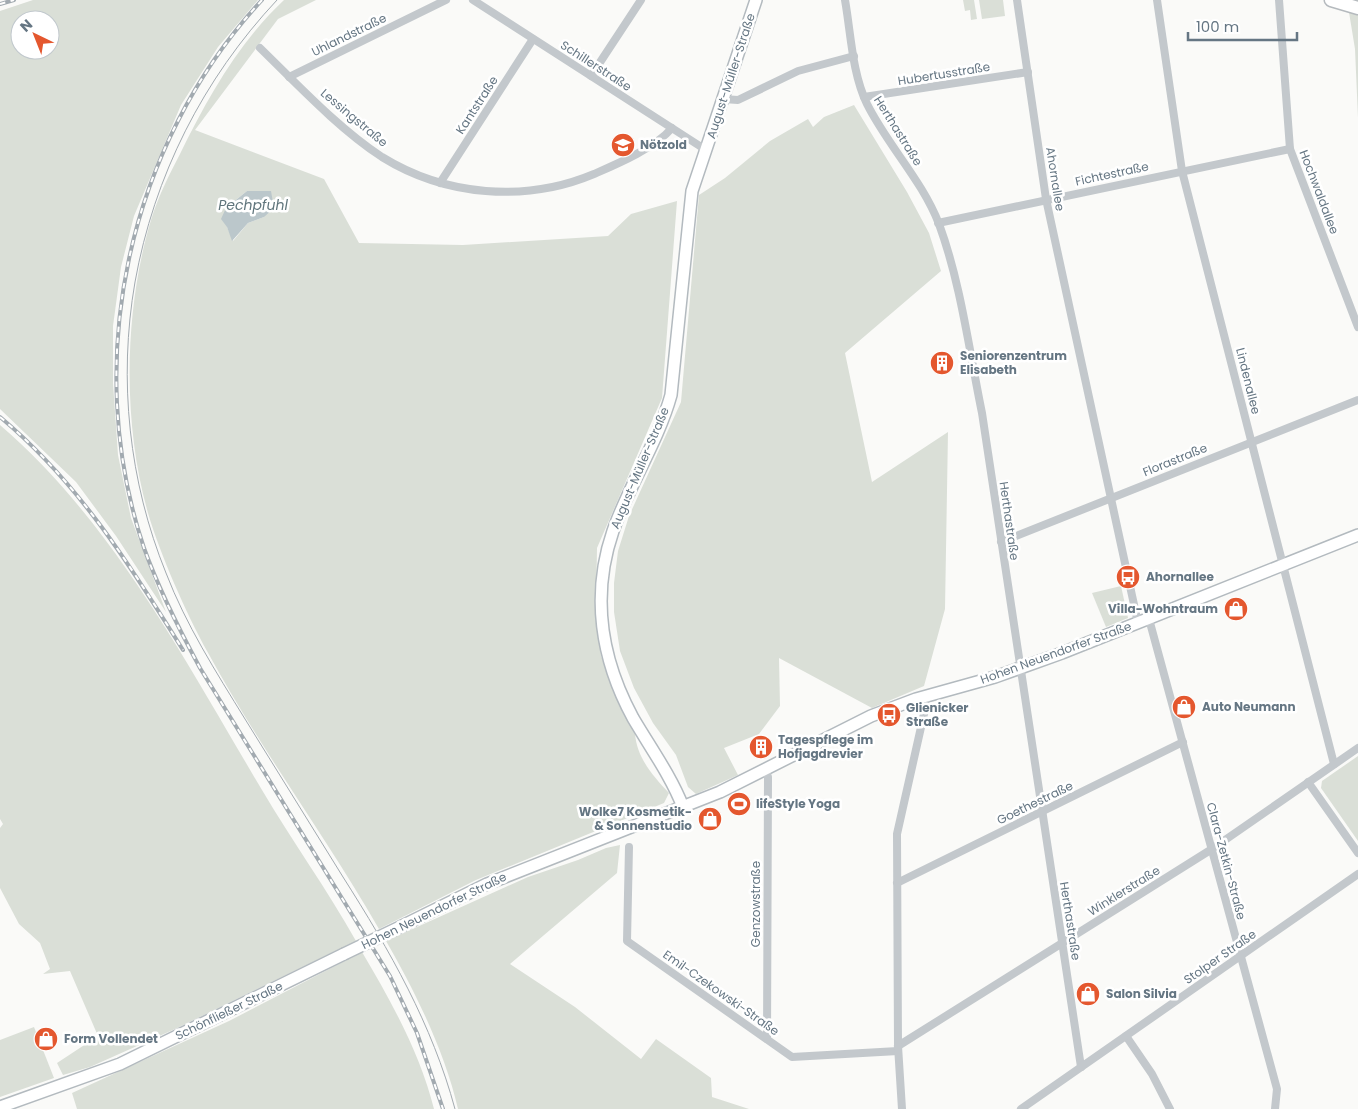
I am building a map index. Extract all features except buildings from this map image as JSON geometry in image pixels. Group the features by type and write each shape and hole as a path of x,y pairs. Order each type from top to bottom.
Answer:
{"main road":[{"name":"August-Müller-Straße","path":"684,807 633,717 612,673 602,631 601,592 604,567 613,529 664,416 671,395 689,207 756,0"},
{"path":"1331,0 1358,8"},
{"name":"Hohen Neuendorfer Straße","path":"344,954 487,884 684,807 765,770 871,716 925,696 1020,669 1358,535"},
{"name":"Schönfließer Straße","path":"0,1107 120,1064 344,954"}],"street":[{"name":"Uhlandstraße","path":"289,77 446,0"},
{"name":"Schillerstraße","path":"473,0 706,150"},
{"path":"591,76 641,0"},
{"name":"Herthastraße","path":"845,0 854,56 864,97 924,193 938,223 950,260 982,413 1081,1067"},
{"name":"Ahornallee","path":"1017,0 1046,199 1111,498 1144,621"},
{"name":"Lindenallee","path":"1157,0 1182,171 1334,764"},
{"name":"Hochwaldallee","path":"1279,0 1290,148 1358,327"},
{"name":"Kantstraße","path":"440,183 533,39"},
{"name":"Lessingstraße","path":"260,48 289,77 368,147 397,166 440,183 494,192 527,191 555,187 583,178 612,165 659,140 672,128"},
{"path":"723,99 738,100 798,71 854,56"},
{"name":"Hubertusstraße","path":"864,97 1028,72"},
{"name":"Fichtestraße","path":"938,223 1290,148"},
{"name":"Florastraße","path":"1001,542 1358,400"},
{"name":"Clara-Zetkin-Straße","path":"1144,621 1183,742 1277,1089 1276,1109"},
{"path":"902,1109 898,1049 898,828 926,704 925,696"},
{"name":"Goethestraße","path":"897,883 1183,742"},
{"name":"Winklerstraße","path":"898,1049 1212,849 1358,748"},
{"name":"Genzowstraße","path":"765,770 768,777 767,1039"},
{"path":"1308,782 1358,852"},
{"name":"Emil-Czekowski-Straße","path":"629,847 627,941 792,1057 898,1049"},
{"name":"Stolper Straße","path":"1021,1109 1358,874"},
{"path":"1126,1036 1165,1095 1170,1109"}],"shaded area":[{"path":"33,0 258,0 218,47 181,105 134,216 121,267 113,326 113,383 118,455 131,518 166,612 116,536 76,482 0,409 0,11"},
{"path":"284,0 316,0 278,19 195,130 324,179 359,243 463,245 608,236 631,214 677,201 662,398 597,548 596,610 601,656 635,734 642,759 669,793 664,803 476,880 379,929 337,859 248,722 199,636 174,583 153,529 140,478 134,441 130,404 131,328 135,291 151,220 168,178 213,92 238,53 268,16","holes":["247,191 271,192 264,217 248,223 233,241 227,227 226,208"]},
{"path":"963,0 974,0 977,19 971,20 970,10 965,11"},
{"path":"979,0 1003,0 1005,16 982,19"},
{"path":"1347,0 1358,0 1358,118 1355,49"},
{"path":"854,105 907,192 929,233 941,271 845,353 872,482 948,432 945,609 924,686 872,708 779,658 780,706 759,734 724,748 738,775 696,794 688,787 676,755 653,723 634,688 620,651 614,612 614,583 618,551 629,516 681,402 699,195 725,178 770,141 808,119 813,127 824,117"},
{"path":"0,425 41,463 78,505 113,550 176,645 273,809 356,941 175,1029 90,1067 63,1075 57,1063 98,1036 70,971 43,974 50,969 40,943 19,924 0,888 0,828 3,824 0,819"},
{"path":"1121,586 1128,618 1106,627 1092,593"},
{"path":"1358,756 1358,841 1321,788 1322,781"},
{"path":"620,845 617,873 510,964 575,1007 641,1059 656,1039 711,1078 712,1097 749,1109 458,1109 445,1066 428,1022 408,980 386,941 528,877 606,848"},
{"path":"362,952 404,1028 421,1068 434,1109 77,1109 72,1093 229,1021"},
{"path":"34,1027 54,1078 0,1097 0,1040"}],"water":[{"name":"Pechpfuhl","path":"247,191 271,191 274,208 264,217 248,223 232,241 227,227 221,219 226,208"}],"tram line":[{"path":"277,0 250,30 226,62 205,96 185,131 155,204 135,282 127,356 130,430 135,467 153,538 183,611 223,684 393,961 422,1018 446,1078 455,1109"}],"railway":[{"path":"0,4 14,0"},
{"path":"262,0 216,58 178,120 149,188 129,258 118,331 117,404 125,477 144,548 177,624 200,668 390,976 417,1033 443,1109"},
{"path":"0,417 54,469 101,526 183,650"}],"place":[{"name":"Nötzold","path":"623,145"},
{"name":"Seniorenzentrum Elisabeth","path":"942,363"},
{"name":"Ahornallee","path":"1128,577"},
{"name":"Villa-Wohntraum","path":"1236,609"},
{"name":"Auto Neumann","path":"1184,707"},
{"name":"Glienicker Straße","path":"889,715"},
{"name":"Tagespflege im Hofjagdrevier","path":"761,747"},
{"name":"lifeStyle Yoga","path":"739,804"},
{"name":"Wolke7 Kosmetik- & Sonnenstudio","path":"710,819"},
{"name":"Salon Silvia","path":"1088,994"},
{"name":"Form Vollendet","path":"46,1039"}]}
